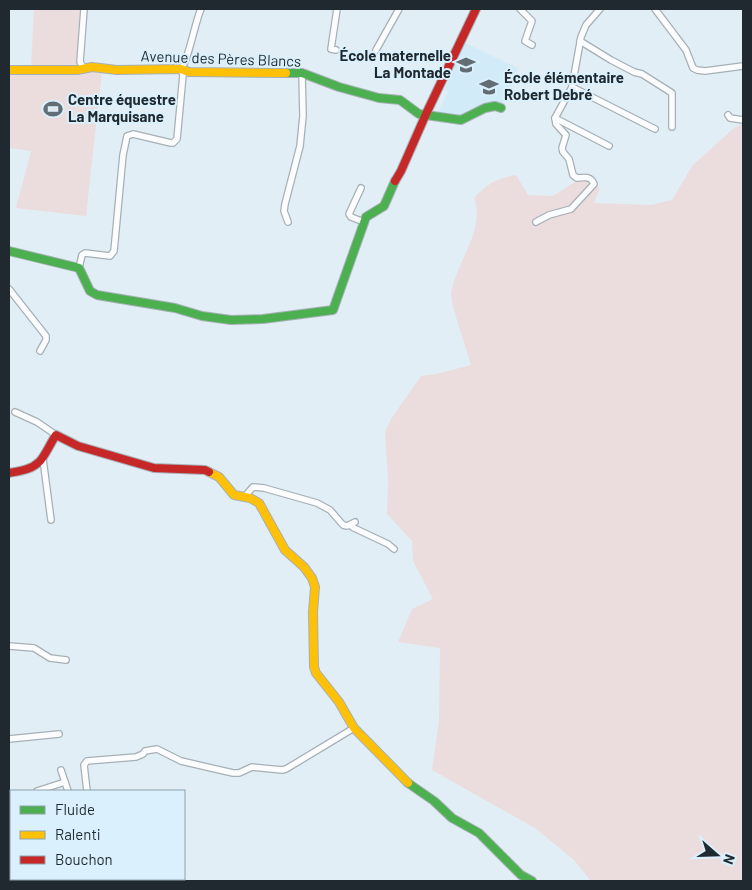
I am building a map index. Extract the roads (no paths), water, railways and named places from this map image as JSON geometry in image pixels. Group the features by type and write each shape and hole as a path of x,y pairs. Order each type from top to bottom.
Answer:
{"street":[{"path":"83,66 80,62 84,9"},
{"path":"201,9 191,38 185,64 181,69 183,75 177,140 171,143 133,134 127,136 123,155 114,251 110,256 85,253 82,255 79,268 90,291 97,295 175,308 217,319 231,320 332,310 364,222 370,213 384,206 476,9"},
{"path":"336,50 331,49 338,9"},
{"path":"376,50 399,9"},
{"path":"520,9 532,21 524,41 532,45"},
{"path":"536,222 549,215 571,209 594,184 589,178 577,178 573,175 569,159 562,148 566,136 556,124 555,118 572,87 580,41 586,25 600,9"},
{"path":"655,9 686,50 687,57 693,68 705,71 743,66"},
{"path":"580,41 611,60 642,74 672,93 672,127"},
{"name":"Avenue des Pères Blancs","path":"9,70 77,70 83,66 117,70 181,69 189,72 302,73 339,87 379,98 400,100 419,114 461,120 485,107 495,106 501,108"},
{"path":"288,222 284,211 300,146 302,73"},
{"path":"572,87 655,129"},
{"path":"728,115 730,118 743,120"},
{"path":"555,118 609,146"},
{"path":"361,188 350,214 351,217 364,222"},
{"path":"9,251 79,268"},
{"path":"9,289 46,336 40,351"},
{"path":"15,412 78,446 154,468 205,470 219,478 234,495 252,497 259,503 285,550 304,567 312,578 315,587 313,612 314,667 322,682 339,702 354,728 412,788 421,791 452,818 479,832 515,869 532,881"},
{"path":"51,520 43,460 48,446 56,435"},
{"path":"9,473 26,470 43,460"},
{"path":"246,496 250,489 257,487 308,500 330,510 342,525 352,523 354,528 388,544 394,549"},
{"path":"9,646 34,648 50,658 66,660"},
{"path":"87,790 84,765 87,761 136,757 145,751 157,749 181,761 233,773 239,773 252,767 286,769 354,728"},
{"path":"9,738 59,734"},
{"path":"61,770 68,790"},
{"path":"40,790 65,782"}],"place":[{"name":"École maternelle La Montade","path":"466,65"},
{"name":"École élémentaire Robert Debré","path":"489,87"},
{"name":"Centre équestre La Marquisane","path":"53,109"}]}
